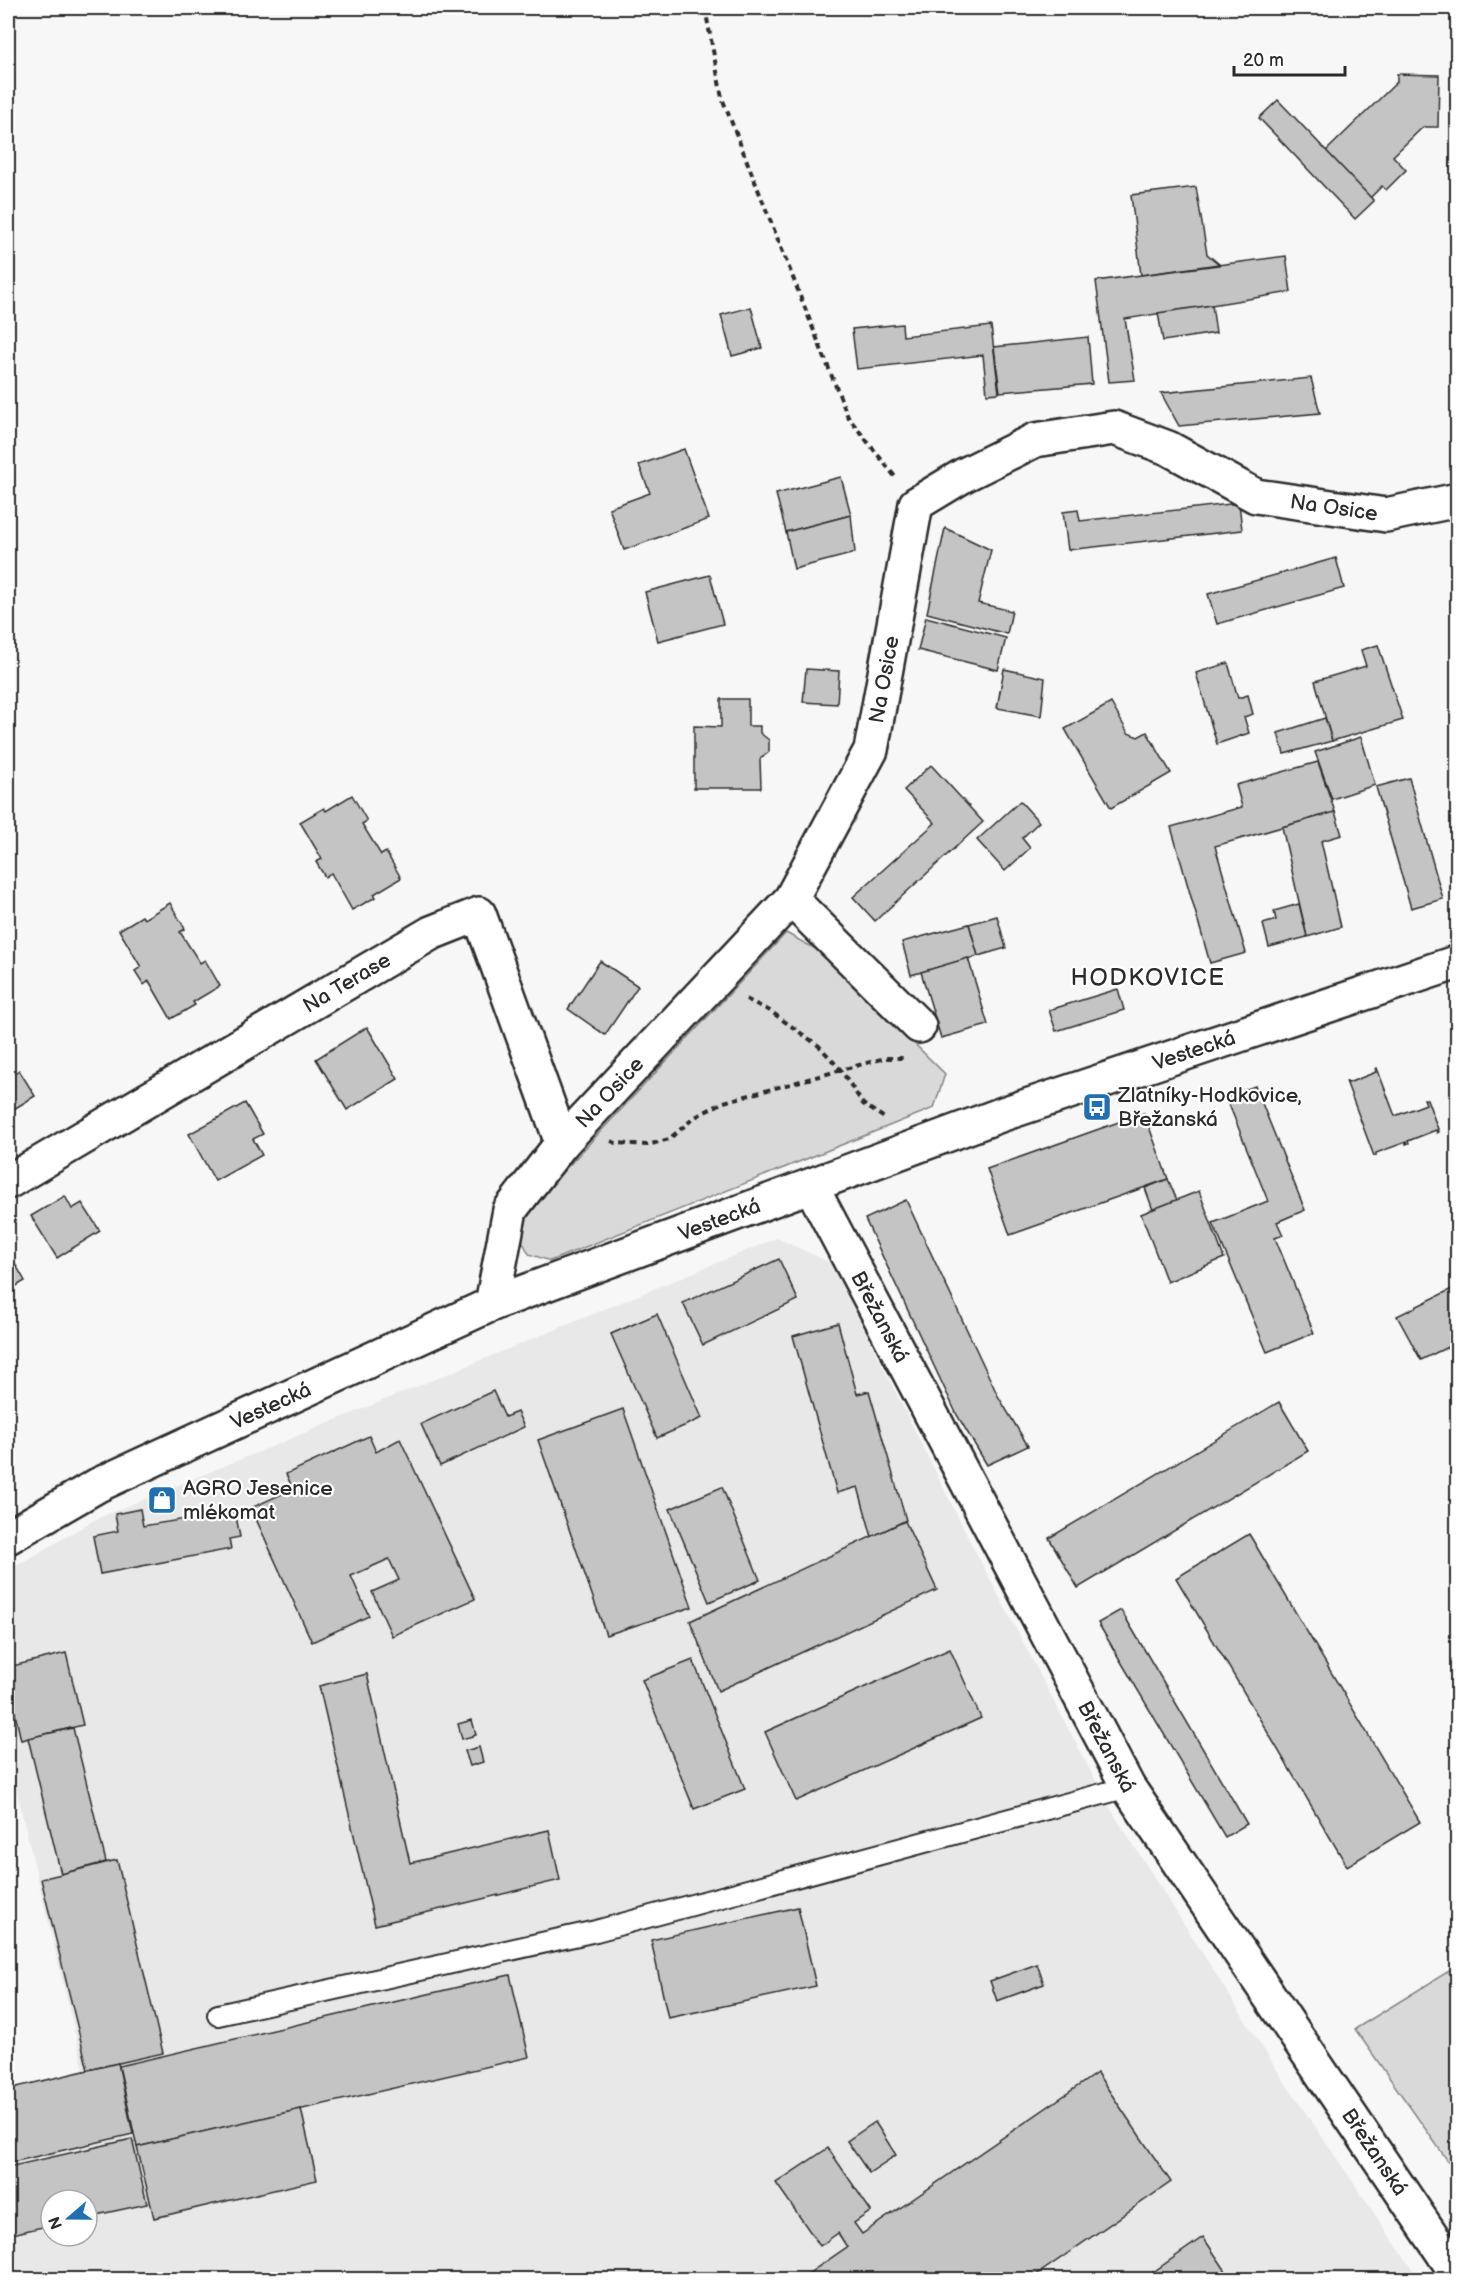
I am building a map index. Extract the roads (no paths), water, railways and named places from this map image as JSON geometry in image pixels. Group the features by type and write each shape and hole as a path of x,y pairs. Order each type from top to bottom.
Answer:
{"street":[{"name":"Na Osice","path":"492,1304 510,1210 570,1134 791,898 871,750 916,504 964,475 1035,440 1114,428 1168,448 1256,496 1386,515 1458,500"},
{"path":"791,898 919,1026"},
{"name":"Na Terase","path":"8,1182 431,933 479,914 570,1134"},
{"name":"Vestecká","path":"8,1537 98,1485 492,1304 1015,1111 1458,962"},
{"name":"Břežanská","path":"811,1186 1128,1787 1458,2275"}],"lane":[{"path":"218,2015 596,1931 1128,1787"}],"place":[{"name":"Zlatníky-Hodkovice, Břežanská","path":"1097,1107"},
{"name":"AGRO Jesenice mlékomat","path":"162,1500"}],"district":[{"name":"HODKOVICE","path":"1148,977"}]}
